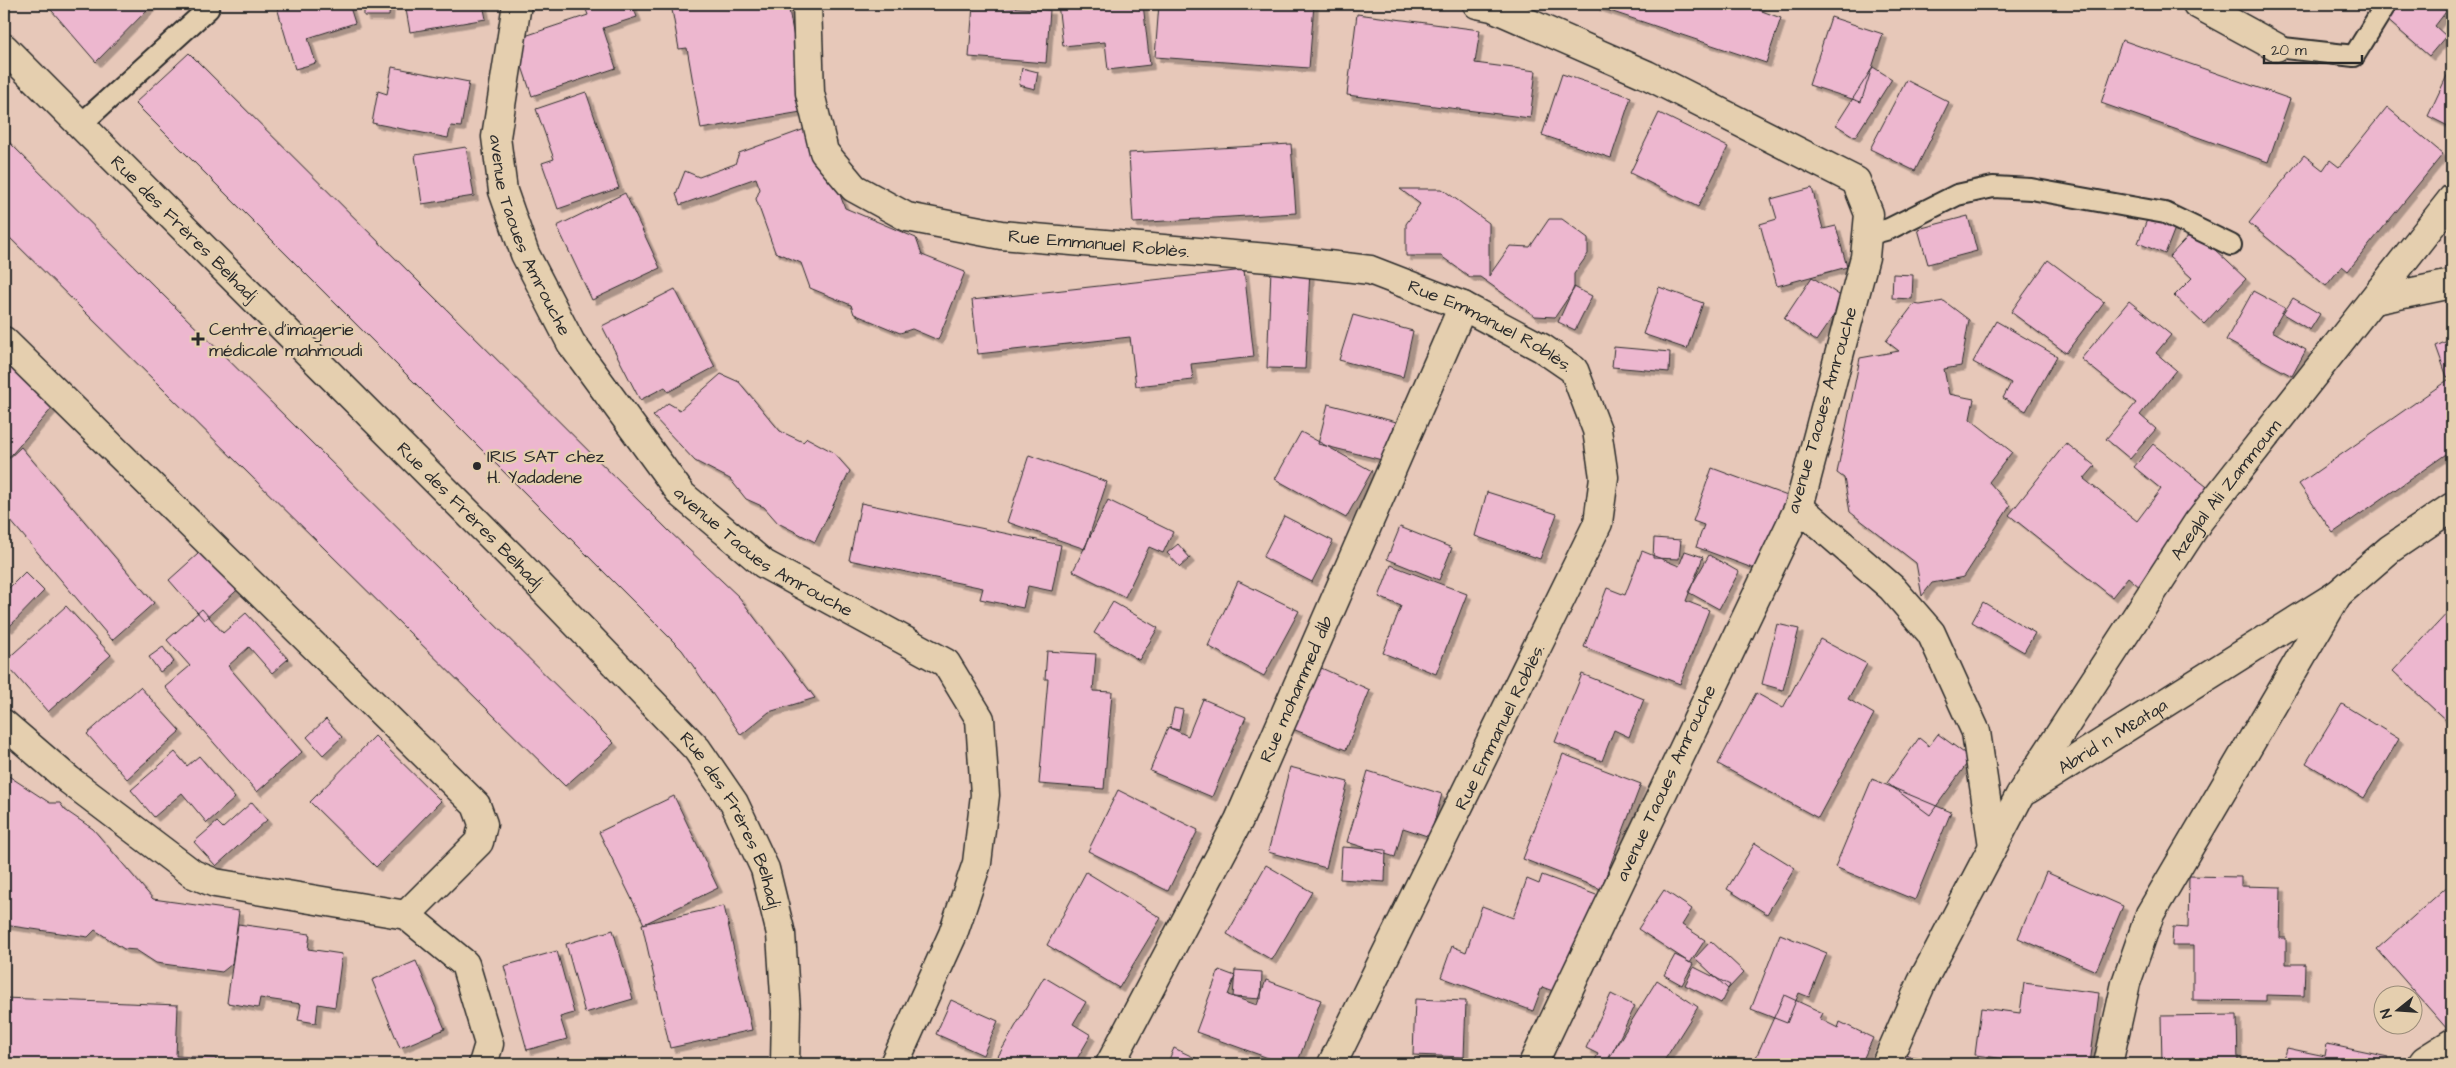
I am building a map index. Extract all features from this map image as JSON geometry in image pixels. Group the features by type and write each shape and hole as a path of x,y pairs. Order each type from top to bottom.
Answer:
{"street":[{"name":"avenue Taoues Amrouche","path":"516,4 496,137 503,191 525,254 571,343 682,496 764,564 946,663 980,719 986,795 977,863 953,934 894,1064"},
{"name":"Rue Emmanuel Roblès.","path":"807,4 810,93 824,152 854,188 908,217 1001,236 1268,258 1370,270 1464,306 1542,348 1574,370 1597,430 1604,477 1598,523 1332,1064"},
{"name":"avenue Taoues Amrouche","path":"1477,4 1492,7 1647,75 1856,181 1869,214 1865,257 1799,506 1532,1064"},
{"path":"2197,4 2276,48"},
{"name":"Rue des Frères Belhadj","path":"4,48 517,562 697,750 734,803 765,869 781,934 786,1011 785,1064"},
{"name":"Azeglal Ali Zammoum","path":"2020,795 2198,522 2452,199"},
{"path":"2374,300 2452,284"},
{"name":"Rue mohammed dib","path":"1110,1064 1239,820 1464,306"},
{"path":"4,341 476,804 483,824 479,842 406,915"},
{"path":"1799,506 1892,588 1931,634 1976,732 1994,846"},
{"name":"Abrid n Mɛatqa","path":"2020,795 2338,594 2390,549 2452,507"},
{"path":"2108,1064 2126,983 2150,914 2338,594"},
{"path":"4,724 69,780 194,874 215,883 406,915 465,964 490,1044 483,1064"},
{"path":"1886,1064 1922,982 2020,795"},
{"path":"2422,1064 2424,1060 2452,1043"}],"lane":[{"path":"80,125 208,9 206,4"},
{"path":"2276,48 2354,56 2386,4"},
{"path":"1867,235 1889,229 1957,196 1992,187 2031,189 2166,213 2231,246"}],"building":[{"path":"46,4 153,4 96,62"},
{"path":"276,4 349,4 355,23 308,38 316,63 295,69"},
{"path":"364,4 390,4 389,16 364,16"},
{"path":"405,4 483,4 486,19 410,32"},
{"path":"584,4 632,4 637,17 603,28 616,68 532,96 513,40 588,15"},
{"path":"671,4 788,4 807,111 701,129 687,48 679,49"},
{"path":"1058,4 1143,4 1150,65 1108,70 1105,42 1063,46"},
{"path":"1159,4 1314,4 1309,68 1155,57"},
{"path":"1596,4 1761,4 1759,10 1781,18 1766,63 1595,6"},
{"path":"2398,4 2452,4 2435,26 2446,36 2429,56 2385,18"},
{"path":"973,5 1050,10 1046,63 969,57"},
{"path":"1357,14 1480,30 1475,63 1536,71 1530,118 1347,95"},
{"path":"1831,17 1883,34 1861,102 1809,85"},
{"path":"2122,40 2290,99 2268,162 2101,103"},
{"path":"189,53 669,531 739,597 815,698 769,712 741,735 682,650 135,103"},
{"path":"2452,65 2452,128 2428,116"},
{"path":"392,67 469,82 461,127 451,126 448,138 372,123 378,91 387,94"},
{"path":"1873,67 1892,79 1855,137 1836,125"},
{"path":"1022,68 1038,72 1035,89 1019,85"},
{"path":"1562,74 1631,97 1611,158 1542,135"},
{"path":"1906,80 1949,102 1915,171 1870,149"},
{"path":"586,92 619,188 558,209 542,163 554,159 536,109"},
{"path":"2387,107 2443,154 2348,271 2342,266 2326,286 2249,223 2304,155 2323,170 2330,160 2339,167"},
{"path":"1659,113 1728,147 1698,207 1630,173"},
{"path":"805,129 827,160 845,208 916,238 922,255 965,272 938,340 912,329 900,333 854,314 851,305 810,288 801,263 775,252 756,199 760,189 756,178 680,205 676,194 685,171 699,177 735,164 739,153"},
{"path":"4,137 614,743 565,786 4,232"},
{"path":"1291,144 1296,213 1133,223 1129,153"},
{"path":"466,147 474,196 422,204 415,155"},
{"path":"1812,188 1823,229 1836,226 1847,267 1777,286 1760,224 1777,219 1771,199"},
{"path":"1400,189 1442,189 1489,223 1489,276 1510,246 1530,247 1549,219 1562,219 1588,238 1588,254 1574,274 1574,289 1555,317 1535,316 1480,277 1470,277 1441,256 1406,256 1406,224 1420,204"},
{"path":"625,193 660,268 592,300 557,226"},
{"path":"2150,212 2177,223 2165,254 2138,243"},
{"path":"1968,216 1977,251 1928,264 1918,229"},
{"path":"2194,230 2246,279 2204,324 2174,296 2192,278 2169,257"},
{"path":"2048,260 2104,302 2066,353 2011,312"},
{"path":"1271,268 1310,270 1305,369 1267,368"},
{"path":"1244,270 1254,357 1191,364 1193,380 1136,386 1130,337 978,354 972,300"},
{"path":"1893,274 1913,275 1912,299 1892,298"},
{"path":"1812,277 1845,299 1816,341 1784,319"},
{"path":"1574,287 1592,296 1575,330 1558,322"},
{"path":"1659,287 1703,303 1687,349 1643,334"},
{"path":"675,289 715,367 668,392 665,387 640,400 602,326"},
{"path":"2253,291 2285,308 2272,331 2306,350 2292,376 2226,340"},
{"path":"2293,298 2320,314 2310,330 2283,314"},
{"path":"1944,301 1969,320 1961,366 1944,369 1949,394 1974,399 1970,419 2012,452 1989,482 2010,506 1964,577 1932,583 1922,596 1916,563 1850,512 1844,478 1837,473 1860,358 1899,351 1886,341 1914,304 1920,305"},
{"path":"2129,301 2171,335 2156,353 2176,370 2140,415 2156,429 2130,459 2106,439 2136,403 2081,359"},
{"path":"1353,315 1413,331 1403,377 1339,360"},
{"path":"1996,321 2057,356 2026,411 2003,398 2011,383 1973,362"},
{"path":"2452,339 2452,376 2447,377 2436,346"},
{"path":"1614,347 1670,352 1669,372 1612,367"},
{"path":"8,366 54,406 6,461 4,459 4,371"},
{"path":"721,374 739,382 780,431 803,442 807,438 833,452 850,471 815,542 778,523 764,507 746,499 730,479 695,461 653,416 668,403 680,410"},
{"path":"2452,377 2452,450 2333,533 2299,484"},
{"path":"1328,404 1404,424 1394,463 1318,444"},
{"path":"1301,432 1372,471 1346,518 1275,479"},
{"path":"2066,443 2095,466 2084,479 2137,521 2161,489 2134,467 2153,444 2216,494 2141,588 2128,577 2112,597 2009,515"},
{"path":"21,447 154,603 112,640 4,513 4,463"},
{"path":"1029,455 1107,482 1085,549 1007,522"},
{"path":"1712,468 1790,497 1763,572 1696,547 1704,525 1693,521"},
{"path":"1487,492 1557,514 1540,559 1475,536"},
{"path":"1108,500 1173,532 1163,553 1149,547 1125,597 1073,571"},
{"path":"861,503 1061,545 1052,591 1028,586 1023,608 980,599 983,588 849,560"},
{"path":"1284,516 1333,541 1312,582 1263,557"},
{"path":"1400,527 1452,548 1439,580 1387,559"},
{"path":"1654,538 1681,540 1679,559 1653,558"},
{"path":"1178,544 1190,558 1180,567 1167,553"},
{"path":"208,545 244,584 204,620 169,580"},
{"path":"1642,551 1679,566 1685,551 1703,557 1686,601 1709,610 1680,684 1584,647 1607,588 1625,595"},
{"path":"1709,555 1739,572 1719,609 1688,592"},
{"path":"1391,565 1467,594 1436,674 1383,653 1401,606 1379,597"},
{"path":"25,572 44,591 8,628 4,623 4,593"},
{"path":"1238,581 1299,611 1264,676 1208,646"},
{"path":"1113,602 1158,628 1139,660 1094,633"},
{"path":"1983,602 2035,633 2024,652 1972,622"},
{"path":"66,606 111,655 48,712 4,662"},
{"path":"2452,608 2452,726 2393,671"},
{"path":"202,609 223,633 246,613 288,659 272,673 249,647 228,666 302,752 257,792 165,687 190,666 167,640"},
{"path":"1777,624 1799,629 1783,690 1762,684"},
{"path":"1820,639 1867,664 1848,699 1874,714 1818,818 1718,764 1756,693 1783,708"},
{"path":"163,647 174,662 160,672 149,657"},
{"path":"1047,651 1096,654 1093,691 1112,692 1104,789 1039,784 1048,679 1045,679"},
{"path":"1319,667 1370,690 1346,750 1290,728"},
{"path":"1582,674 1644,699 1629,737 1614,730 1602,761 1555,742"},
{"path":"140,687 180,731 127,779 87,734"},
{"path":"1203,699 1246,717 1212,797 1150,771 1168,727 1188,736"},
{"path":"2342,704 2399,739 2364,798 2306,763"},
{"path":"1174,708 1183,710 1179,730 1170,728"},
{"path":"326,719 342,737 323,755 307,737"},
{"path":"1938,734 1971,758 1930,815 1887,783 1919,738 1929,746"},
{"path":"375,736 441,801 376,867 310,802"},
{"path":"175,752 187,766 199,756 235,798 207,823 182,793 154,817 131,790"},
{"path":"1563,754 1641,784 1601,889 1523,859"},
{"path":"1290,767 1348,782 1326,868 1268,852"},
{"path":"1368,771 1442,794 1430,837 1403,828 1395,857 1347,842"},
{"path":"4,773 50,803 60,803 65,810 93,829 153,899 239,911 232,964 222,972 156,963 136,950 124,949 95,930 88,937 4,925"},
{"path":"1872,779 1951,812 1915,900 1835,867"},
{"path":"1118,790 1198,830 1168,891 1088,851"},
{"path":"674,796 718,888 644,924 599,832"},
{"path":"252,802 267,820 216,866 194,842 217,822 223,828"},
{"path":"1755,843 1795,868 1767,914 1727,889"},
{"path":"1342,847 1386,850 1385,882 1340,879"},
{"path":"1266,865 1312,892 1272,960 1227,934"},
{"path":"1086,872 1161,918 1119,988 1047,945"},
{"path":"2046,872 2123,906 2096,971 2018,938"},
{"path":"1542,875 1599,896 1564,995 1542,987 1533,1011 1441,977 1452,946 1466,952 1482,906 1513,918 1527,879 1539,884"},
{"path":"2189,876 2241,877 2241,886 2281,887 2280,938 2286,938 2286,964 2305,964 2304,996 2266,995 2266,1001 2193,1000 2193,945 2172,945 2173,927 2188,928"},
{"path":"2451,883 2452,1026 2448,1030 2424,1003 2424,986 2409,986 2377,949"},
{"path":"1664,890 1692,909 1682,925 1705,940 1690,963 1638,929"},
{"path":"724,906 752,1030 670,1048 642,924"},
{"path":"238,924 310,934 308,949 342,954 335,1007 318,1004 316,1023 298,1020 301,1004 260,998 258,1008 227,1003"},
{"path":"613,930 633,999 585,1013 566,944"},
{"path":"1780,934 1827,953 1809,997 1799,993 1787,1023 1751,1009"},
{"path":"1711,941 1744,972 1728,989 1695,958"},
{"path":"557,951 574,1013 560,1017 567,1039 527,1050 504,966"},
{"path":"1675,955 1693,964 1682,985 1664,975"},
{"path":"416,961 445,1029 400,1048 372,980"},
{"path":"1694,967 1730,985 1721,1003 1685,985"},
{"path":"1219,970 1235,976 1228,995 1257,1005 1266,980 1321,1000 1297,1064 1285,1064 1196,1032"},
{"path":"1235,970 1262,972 1261,999 1233,997"},
{"path":"1044,977 1086,1002 1073,1024 1091,1035 1074,1064 1007,1064 997,1058"},
{"path":"1657,980 1698,1007 1662,1064 1616,1064 1608,1059"},
{"path":"2024,983 2099,993 2090,1064 2045,1064 1975,1055 1981,1008 2020,1013"},
{"path":"1611,994 1635,1006 1607,1064 1593,1064 1598,1054 1586,1048"},
{"path":"1784,995 1823,1013 1820,1019 1838,1028 1840,1022 1873,1038 1861,1064 1753,1064"},
{"path":"4,998 178,1005 176,1056 216,1058 216,1064 4,1064"},
{"path":"1415,999 1466,1001 1464,1057 1413,1055"},
{"path":"951,1000 998,1021 983,1055 936,1034"},
{"path":"2237,1015 2238,1064 2162,1064 2161,1016"},
{"path":"2327,1044 2388,1057 2387,1064 2283,1064 2287,1048 2325,1056"},
{"path":"1174,1048 1208,1064 1167,1064"},
{"path":"1902,1055 1964,1064 1901,1064"},
{"path":"583,1058 612,1064 582,1064"}],"place":[{"name":"Centre d'imagerie médicale mahmoudi","path":"198,339"},
{"name":"IRIS SAT chez H. Yadadene","path":"477,466"}]}
